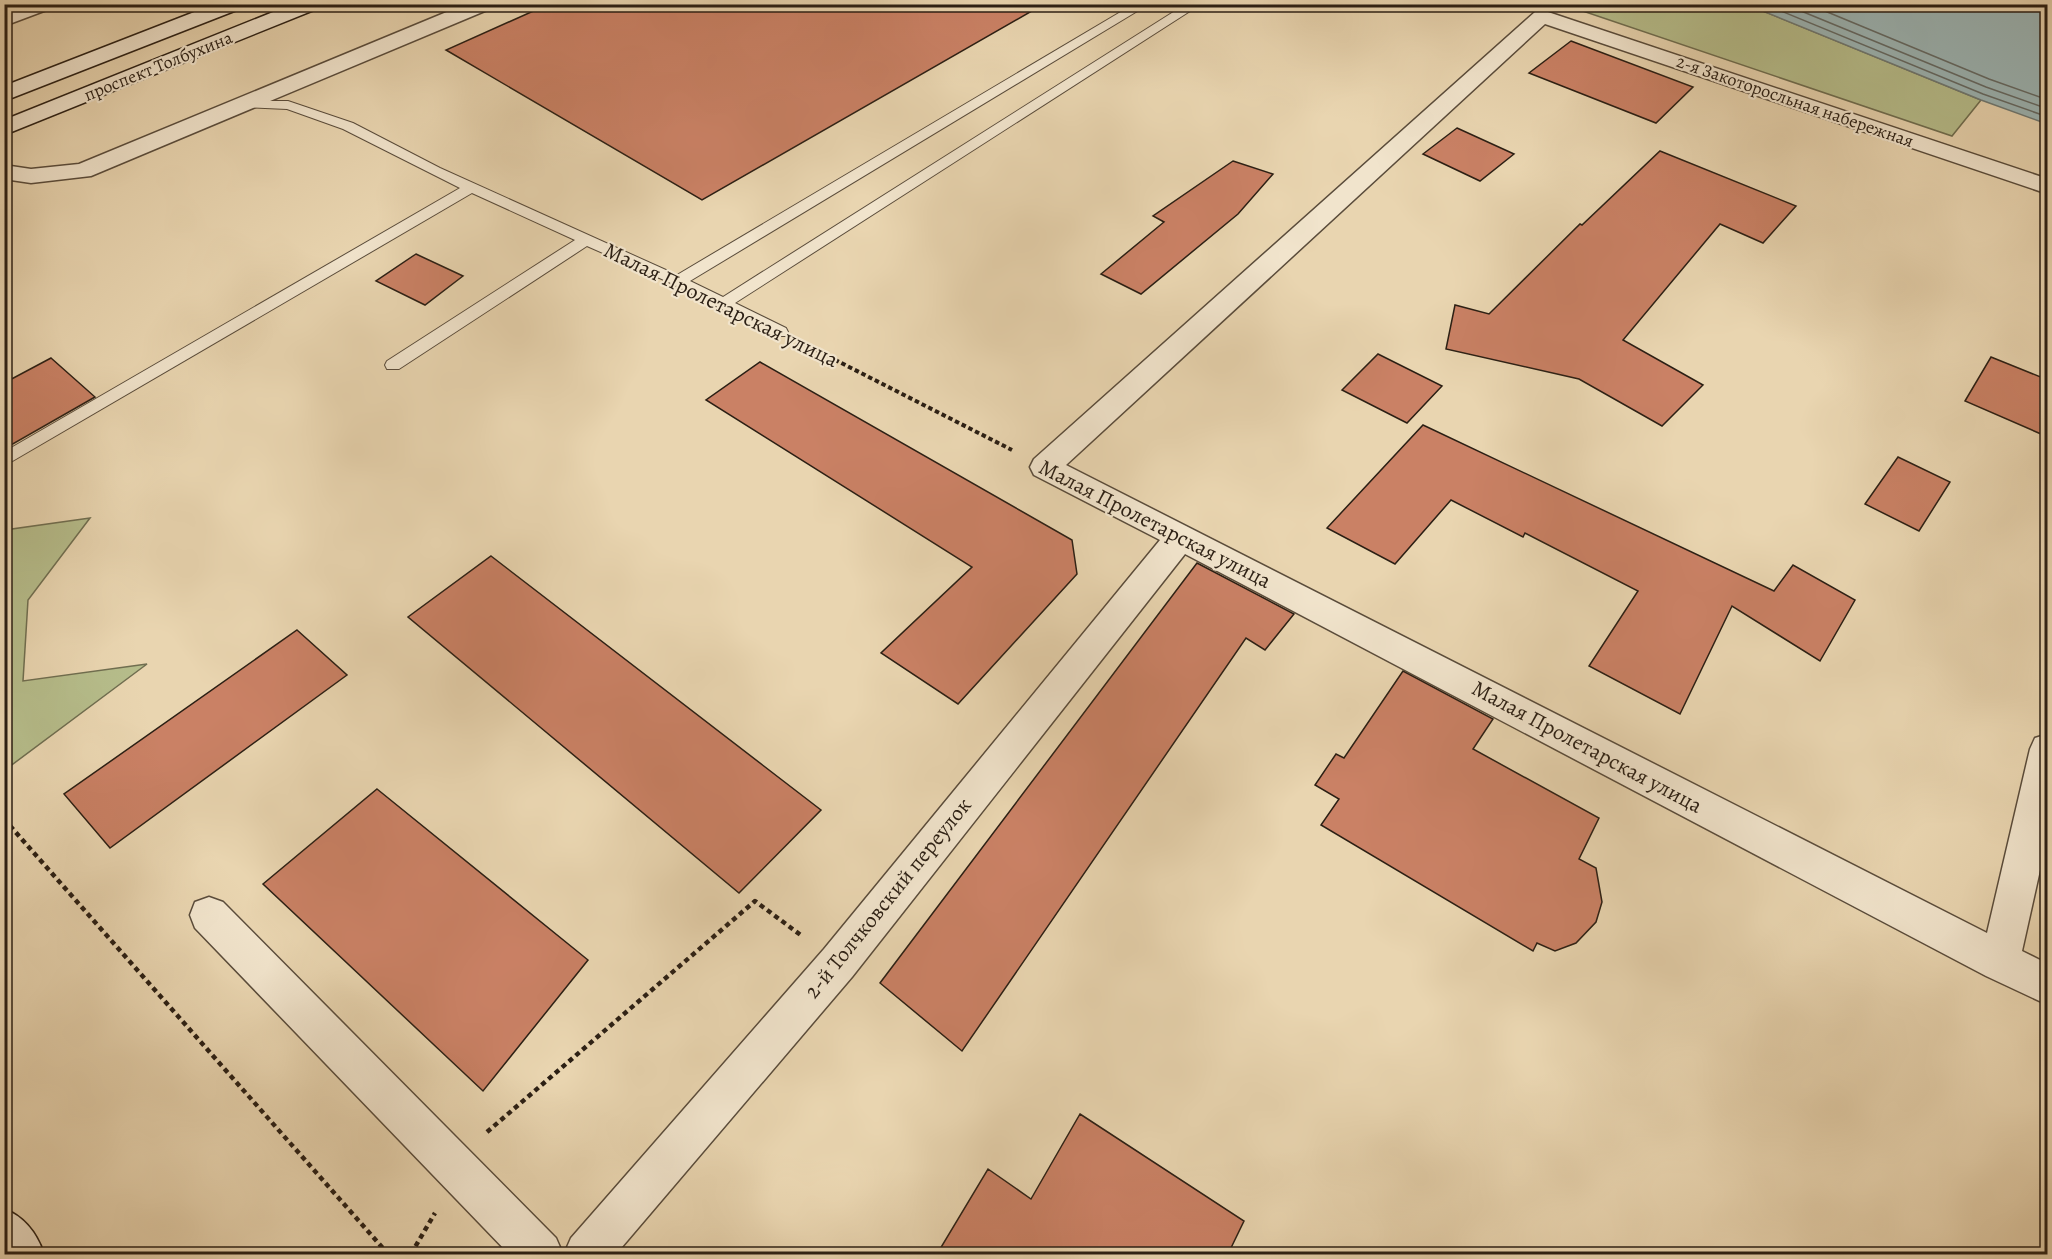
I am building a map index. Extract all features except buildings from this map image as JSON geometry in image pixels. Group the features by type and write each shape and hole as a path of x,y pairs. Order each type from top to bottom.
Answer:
{"street":[{"path":"4,20 45,4"},
{"name":"проспект Толбухина","path":"4,94 236,4"},
{"name":"проспект Толбухина","path":"4,129 312,4"},
{"path":"4,172 31,176 83,171 485,4"},
{"name":"2-я Закоторосльная набережная","path":"1045,467 1542,16 2048,187"},
{"name":"Малая Пролетарская улица","path":"1045,467 2048,985"},
{"name":"2-й Толчковский переулок","path":"587,1254 838,963 1181,536"},
{"path":"2000,962 2048,749"},
{"path":"210,915 540,1254"},
{"path":"4,1231 21,1254"}],"lane":[{"path":"678,281 1143,4"},
{"path":"723,304 1196,4"},
{"name":"Малая Пролетарская улица","path":"248,104 288,105 348,126 472,187 678,281 780,332"},
{"path":"4,460 472,187"},
{"path":"393,365 587,239"}],"path":[{"name":"Малая Пролетарская улица","path":"780,332 1045,467"},
{"path":"4,819 388,1254"},
{"path":"411,1254 476,1142 755,901 838,963"}],"green space":[{"path":"1565,5 1748,5 1981,100 1952,136"},
{"path":"90,518 28,600 23,681 147,664 5,770 5,530"}],"water":[{"path":"1748,5 2047,5 2047,124 1981,100"}]}
